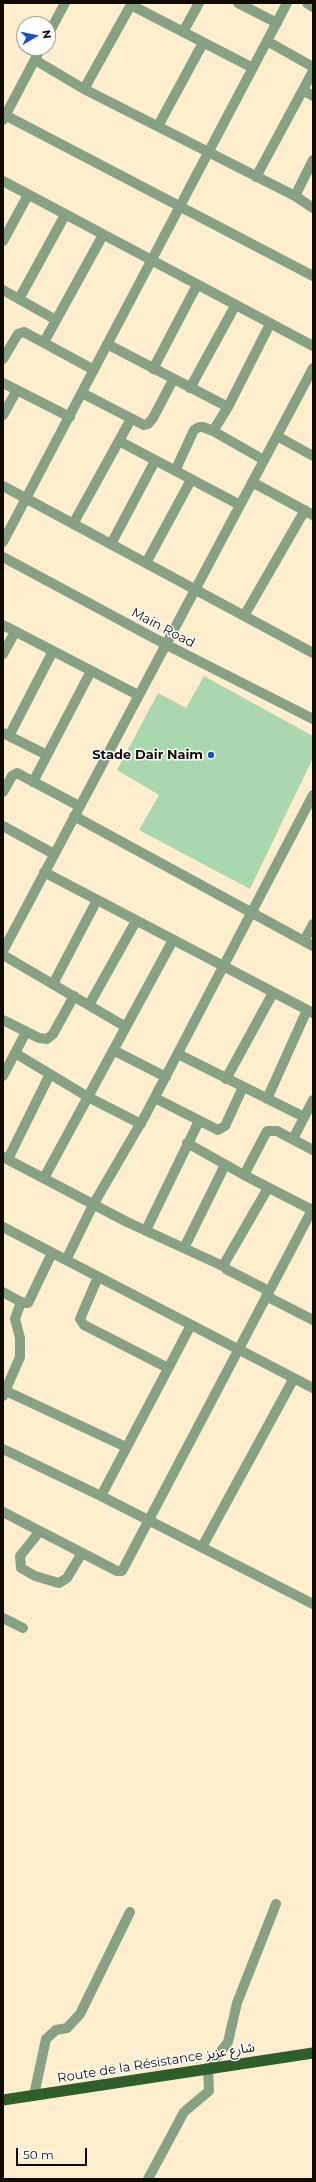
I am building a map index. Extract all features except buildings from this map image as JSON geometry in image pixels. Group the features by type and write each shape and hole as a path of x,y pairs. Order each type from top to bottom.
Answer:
{"main road":[{"name":"Route de la Résistance شارع عزيز","path":"3,2100 313,2053"}],"street":[{"path":"56,20 65,3"},
{"path":"183,32 199,3"},
{"path":"238,3 277,23"},
{"path":"3,542 287,3"},
{"path":"307,3 313,7"},
{"path":"84,89 131,4 253,68"},
{"path":"267,41 313,67"},
{"path":"158,126 203,42"},
{"path":"37,56 4,116 313,276"},
{"path":"35,60 84,89 295,196 313,208"},
{"path":"256,177 313,71"},
{"path":"303,90 313,96"},
{"path":"295,196 313,160"},
{"path":"3,181 235,306 313,346"},
{"path":"3,241 28,195"},
{"path":"19,299 65,215"},
{"path":"44,342 103,235"},
{"path":"153,369 197,285"},
{"path":"3,290 56,320"},
{"path":"190,388 235,306"},
{"path":"213,431 228,407 270,324"},
{"path":"3,359 18,334 24,332 94,370"},
{"path":"108,344 173,380 228,407"},
{"path":"3,951 7,935 54,854 194,588 313,368"},
{"path":"82,393 141,424 148,424 173,380"},
{"path":"3,383 70,417"},
{"path":"3,415 17,390"},
{"path":"73,524 131,419"},
{"path":"175,471 194,430 204,427 264,460"},
{"path":"277,436 313,456"},
{"path":"119,441 240,505"},
{"path":"111,544 155,461"},
{"path":"146,563 191,480"},
{"path":"244,616 309,513 252,482"},
{"path":"3,486 313,653"},
{"name":"Main Road","path":"3,557 165,644 313,719"},
{"path":"3,625 138,695"},
{"path":"3,654 15,632"},
{"path":"47,755 6,734 53,651"},
{"path":"33,782 90,671"},
{"path":"3,792 17,773 79,806"},
{"path":"66,1260 94,1205 155,1098 313,795"},
{"path":"74,816 309,943 313,924"},
{"path":"5,831 54,854"},
{"path":"44,872 310,1012 267,1099"},
{"path":"53,984 97,900"},
{"path":"89,1005 136,920"},
{"path":"44,1178 173,940"},
{"path":"3,955 126,1027"},
{"path":"226,1078 273,992"},
{"path":"3,1020 39,1038 47,1039 53,1034 74,996"},
{"path":"3,1076 26,1032"},
{"path":"113,1050 166,1077"},
{"path":"15,1053 88,1097 140,1124"},
{"path":"178,1054 304,1118"},
{"path":"50,1074 5,1158 94,1205 225,1267 313,1320"},
{"path":"155,1098 218,1130 221,1129 243,1087"},
{"path":"293,1140 313,1100"},
{"path":"146,1230 199,1121"},
{"path":"244,1175 267,1131 277,1131 313,1150"},
{"path":"3,1512 118,1572 122,1571 240,1350 312,1209 268,1188 187,1143"},
{"path":"184,1248 225,1164"},
{"path":"225,1267 225,1262 268,1188"},
{"path":"3,1227 313,1388"},
{"path":"3,1292 21,1302 28,1303 52,1253"},
{"path":"98,1277 80,1318 84,1325 168,1368"},
{"path":"21,1302 15,1319 20,1338 20,1357 5,1393 126,1446"},
{"path":"101,1496 191,1325"},
{"path":"202,1547 294,1378"},
{"path":"3,1449 150,1520 313,1604"},
{"path":"40,1531 20,1556 21,1568 35,1576 59,1583 67,1578 82,1553"},
{"path":"3,1618 23,1628"},
{"path":"148,2179 184,2112 209,2091 208,2068 228,2042 237,2003 276,1904"},
{"path":"34,2095 46,2039 56,2030 67,2028 80,2014 130,1912"}],"green space":[{"path":"204,676 313,736 313,758 250,889 139,830 159,795 117,770 158,693 186,708"}],"place":[{"name":"Stade Dair Naim","path":"211,755"}]}
